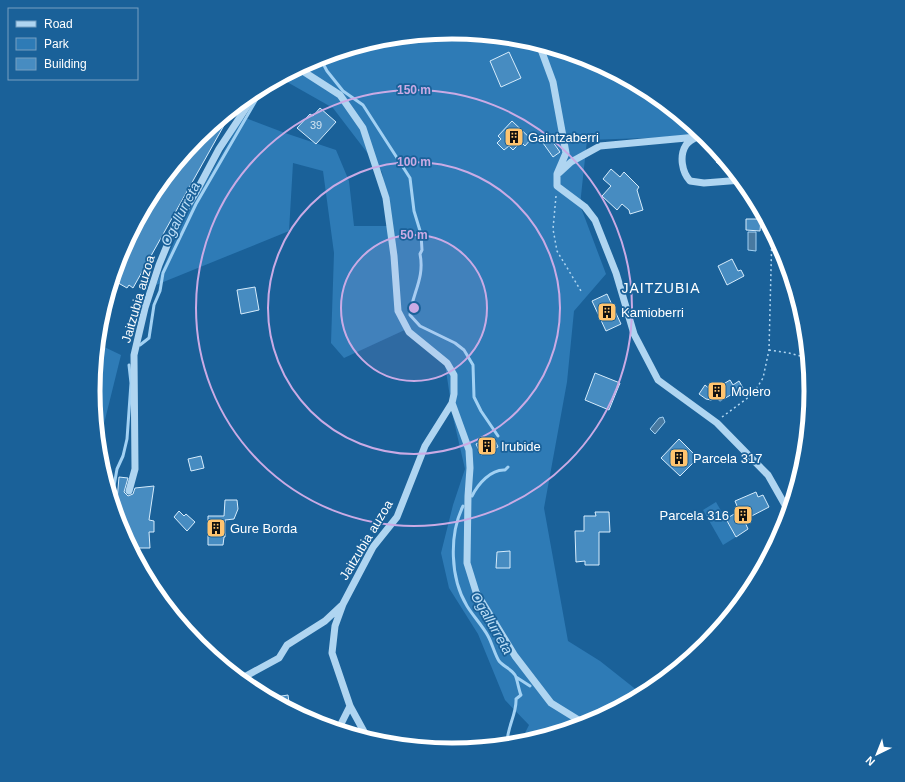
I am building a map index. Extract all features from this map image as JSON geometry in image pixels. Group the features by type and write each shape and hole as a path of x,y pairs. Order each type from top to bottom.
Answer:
{"street":[{"path":"541,50 553,82 566,153 557,174 557,186 585,207 595,220 616,273 634,334 658,380 717,423 768,475 785,506"},
{"name":"Jaitzubia auzoa","path":"304,72 340,95 364,128 386,198 394,256 398,311 409,332 447,363 454,375 454,394 452,403 425,446 397,517 373,547 343,604 335,626 332,653 350,706 364,732"},
{"name":"Jaitzubia auzoa","path":"129,491 135,469 134,355 145,308 158,265 176,226 219,148 248,104"},
{"path":"557,174 571,162 600,146 696,137"},
{"path":"696,137 686,144 681,158 685,176 690,181 704,183 735,181"},
{"name":"Jaitzubia auzoa","path":"452,403 469,450 470,468 467,563 476,592 514,656 551,703 578,720"},
{"path":"246,676 279,658 287,645 325,621 343,604"},
{"path":"341,725 350,706"}],"path":[{"path":"557,186 553,229 557,251 581,291"},
{"path":"717,423 725,415 753,394 763,378 769,350 772,243"},
{"path":"769,350 803,357"}],"green space":[{"path":"429,40 476,40 498,42 544,51 608,75 648,98 685,126 695,136 587,140 580,205 606,274 574,311 567,382 544,508 568,641 600,661 637,690 608,707 566,724 524,735 529,725 505,700 478,634 449,588 441,553 453,505 465,469 453,417 445,364 409,328 344,358 331,343 334,253 323,171 293,163 289,231 156,285 181,225 243,117 336,150 349,181 354,226 390,226 382,172 333,108 286,81 339,58 384,46"},
{"path":"104,347 121,355 103,428 100,391"},
{"path":"716,502 736,537 723,545 703,510"}],"shaded area":[{"path":"748,232 756,232 756,251 748,250"},
{"path":"663,417 665,422 655,434 650,429 659,418"}],"building":[{"path":"509,52 521,78 501,87 490,61"},
{"path":"320,108 336,122 316,144 297,128 310,114 313,116"},
{"path":"226,121 133,288 129,285 127,288 118,283 127,256 148,215 160,195 188,159"},
{"name":"Gaintzaberri","path":"512,121 531,139 525,146 521,142 513,150 509,146 504,150 497,143 501,139 498,136"},
{"path":"550,138 560,152 553,157 543,143"},
{"path":"718,160 727,171 716,162"},
{"path":"611,169 620,177 624,172 639,187 637,190 643,210 630,214 629,210 622,204 617,210 602,196 611,186 603,179"},
{"path":"746,219 759,219 761,222 760,231 746,230"},
{"path":"732,259 738,271 741,270 744,276 727,285 718,266"},
{"path":"255,287 259,310 241,314 237,290"},
{"name":"Kamioberri","path":"607,294 621,324 606,331 592,301"},
{"path":"595,373 620,383 609,410 585,400"},
{"name":"Molero","path":"730,380 733,385 739,381 743,388 720,401 716,398 711,400 706,399 699,394 705,385 712,391"},
{"name":"Irubide","path":"489,438 490,440 494,438 498,447 481,455 476,444"},
{"name":"Parcela 317","path":"679,439 698,458 680,476 661,458"},
{"path":"201,456 204,468 191,471 188,459"},
{"path":"119,477 128,478 124,492 128,496 133,494 135,488 154,486 149,520 154,521 154,532 149,532 150,548 138,548 130,529 127,526 117,498"},
{"name":"Parcela 316","path":"756,492 758,497 763,495 769,507 744,520 748,529 736,537 726,519 739,511 735,501"},
{"name":"Gure Borda","path":"225,500 237,500 238,509 234,519 225,520 225,537 223,545 208,545 208,516 224,516"},
{"path":"179,511 184,516 186,514 195,522 187,531 174,517"},
{"path":"595,512 609,512 610,532 599,532 599,565 585,565 585,561 576,562 575,531 584,531 584,516 596,516"},
{"path":"510,551 510,568 496,568 497,552"},
{"path":"288,695 289,703 277,697"}],"waterway":[{"name":"Ogallurreta","path":"323,64 343,91 363,105 410,178 414,211 421,234 422,250 420,254 420,278 410,315 420,326 455,343 464,350 473,365 474,397 481,411 498,436"},
{"name":"Ogallurreta","path":"140,345 149,338 154,305 160,291 163,273 196,204 258,98"},
{"name":"Ogallurreta","path":"114,487 117,469 123,456 127,439 131,383 129,365"},
{"name":"Ogallurreta","path":"472,496 486,478 495,472 505,470 508,467"},
{"name":"Ogallurreta","path":"463,506 458,517 455,530 453,556 457,583 461,595 488,636 499,661 515,675 521,695 516,699 515,710 507,738"},
{"path":"516,677 530,686"}],"place":[{"name":"Gaintzaberri","path":"514,137"},
{"name":"Kamioberri","path":"607,312"},
{"name":"Molero","path":"717,391"},
{"name":"Irubide","path":"487,446"},
{"name":"Parcela 317","path":"679,458"},
{"name":"Parcela 316","path":"743,515"},
{"name":"Gure Borda","path":"216,528"}],"district":[{"name":"JAITZUBIA","path":"661,288"}]}
